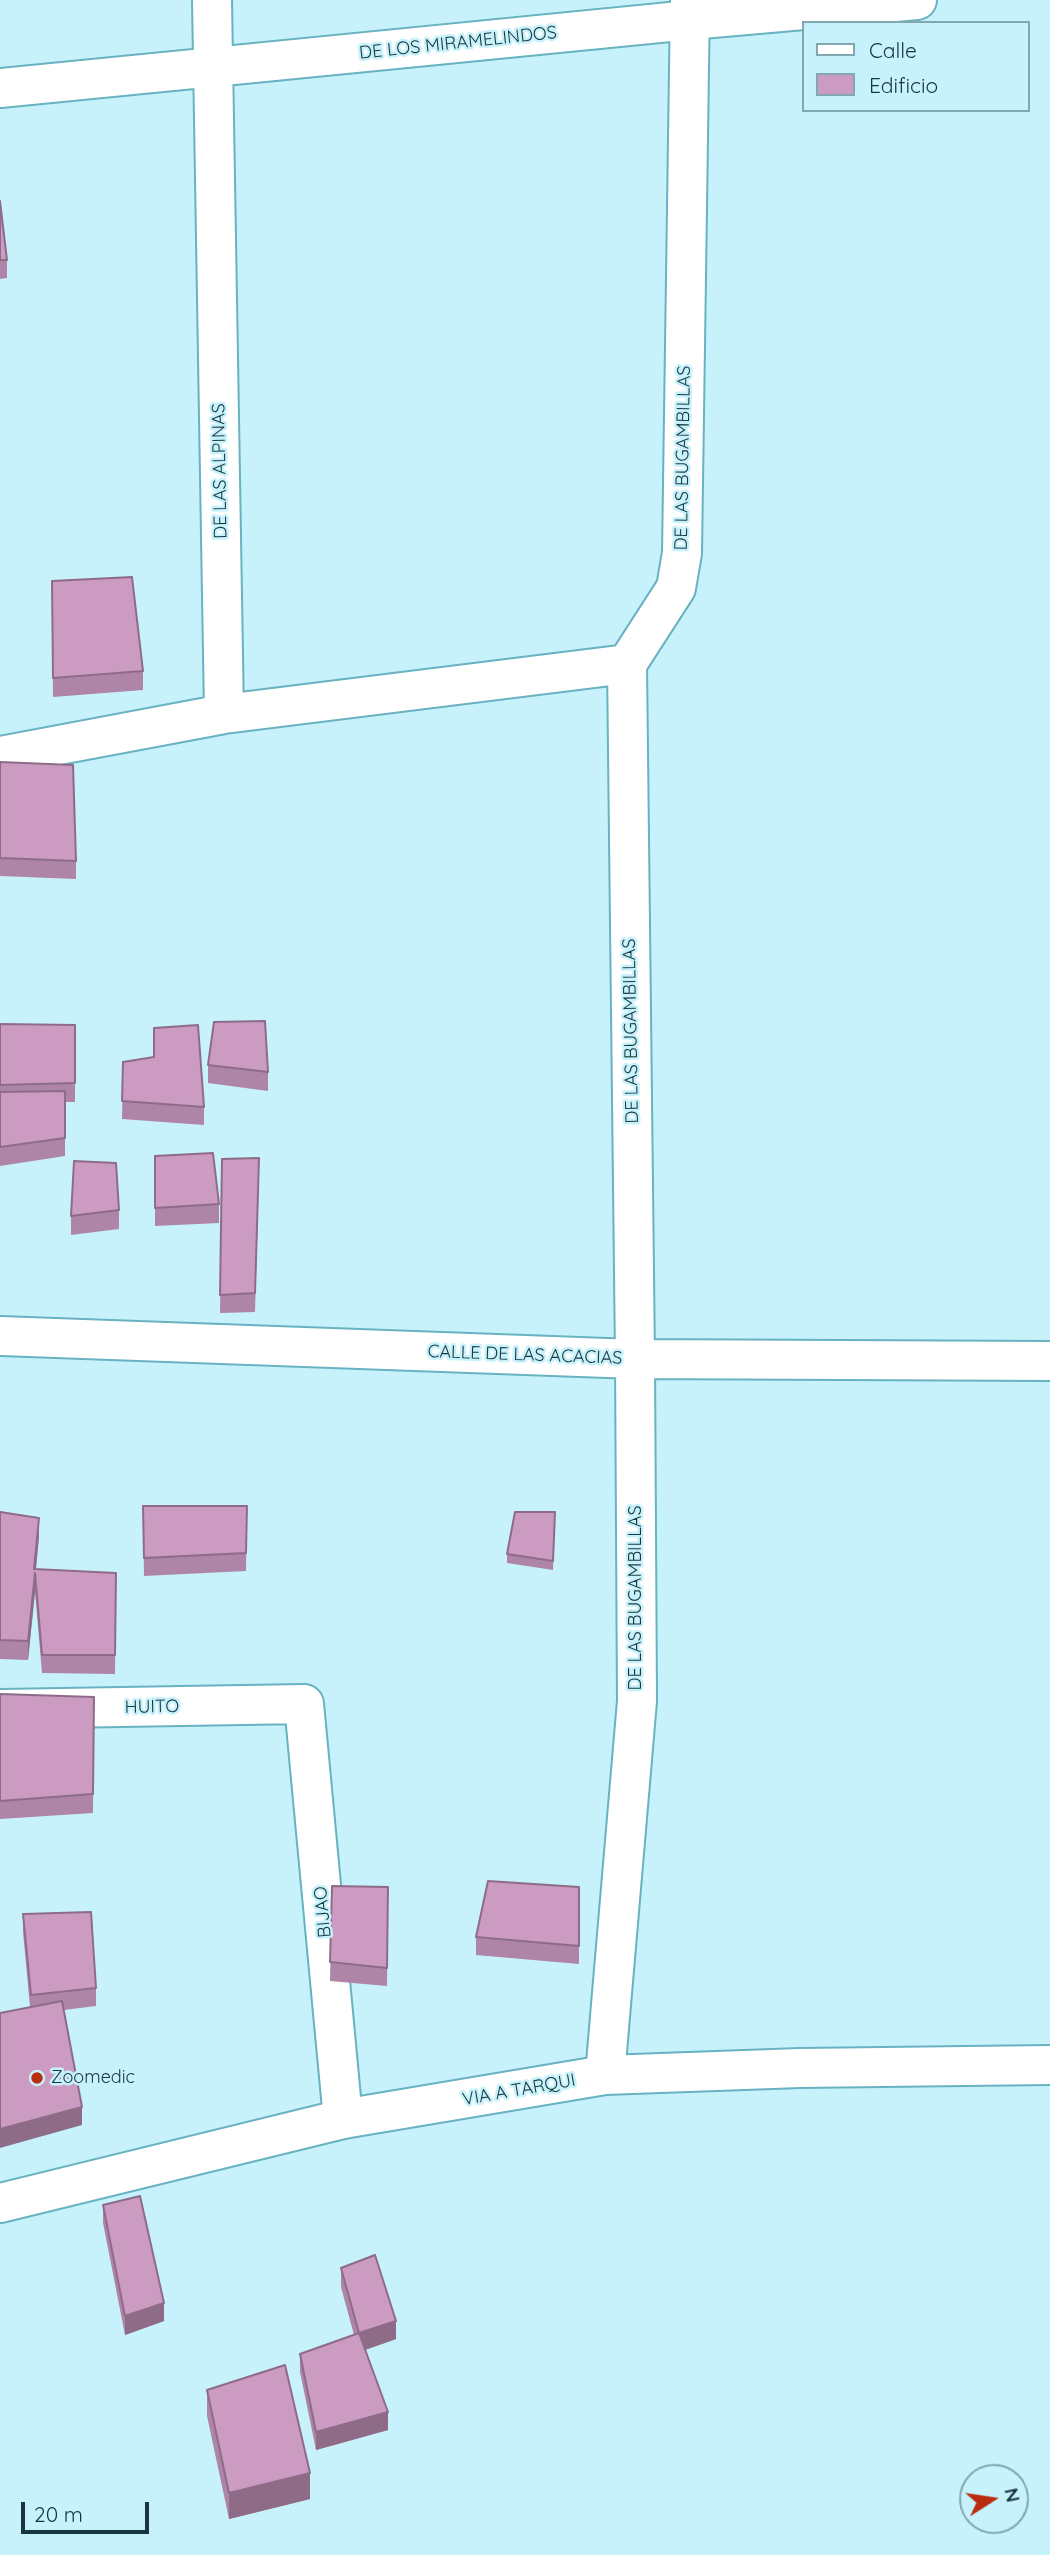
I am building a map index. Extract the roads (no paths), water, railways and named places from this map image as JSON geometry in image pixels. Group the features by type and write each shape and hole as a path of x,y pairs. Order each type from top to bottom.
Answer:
{"street":[{"name":"DE LAS ALPINAS","path":"212,0 224,714"},
{"name":"DE LOS MIRAMELINDOS","path":"0,88 213,67 690,10 917,0"},
{"name":"DE LAS BUGAMBILLAS","path":"605,2075 637,1701 627,664 676,588 682,553 690,10"},
{"path":"0,756 224,714 627,664"},
{"name":"CALLE DE LAS ACACIAS","path":"0,1336 635,1359 1050,1361"},
{"name":"HUITO","path":"0,1709 304,1704"},
{"name":"BIJAO","path":"304,1704 344,2119"},
{"name":"VIA A TARQUI","path":"0,2203 344,2119 605,2075 800,2068 1050,2065"}],"place":[{"name":"Zoomedic","path":"37,2078"}]}
